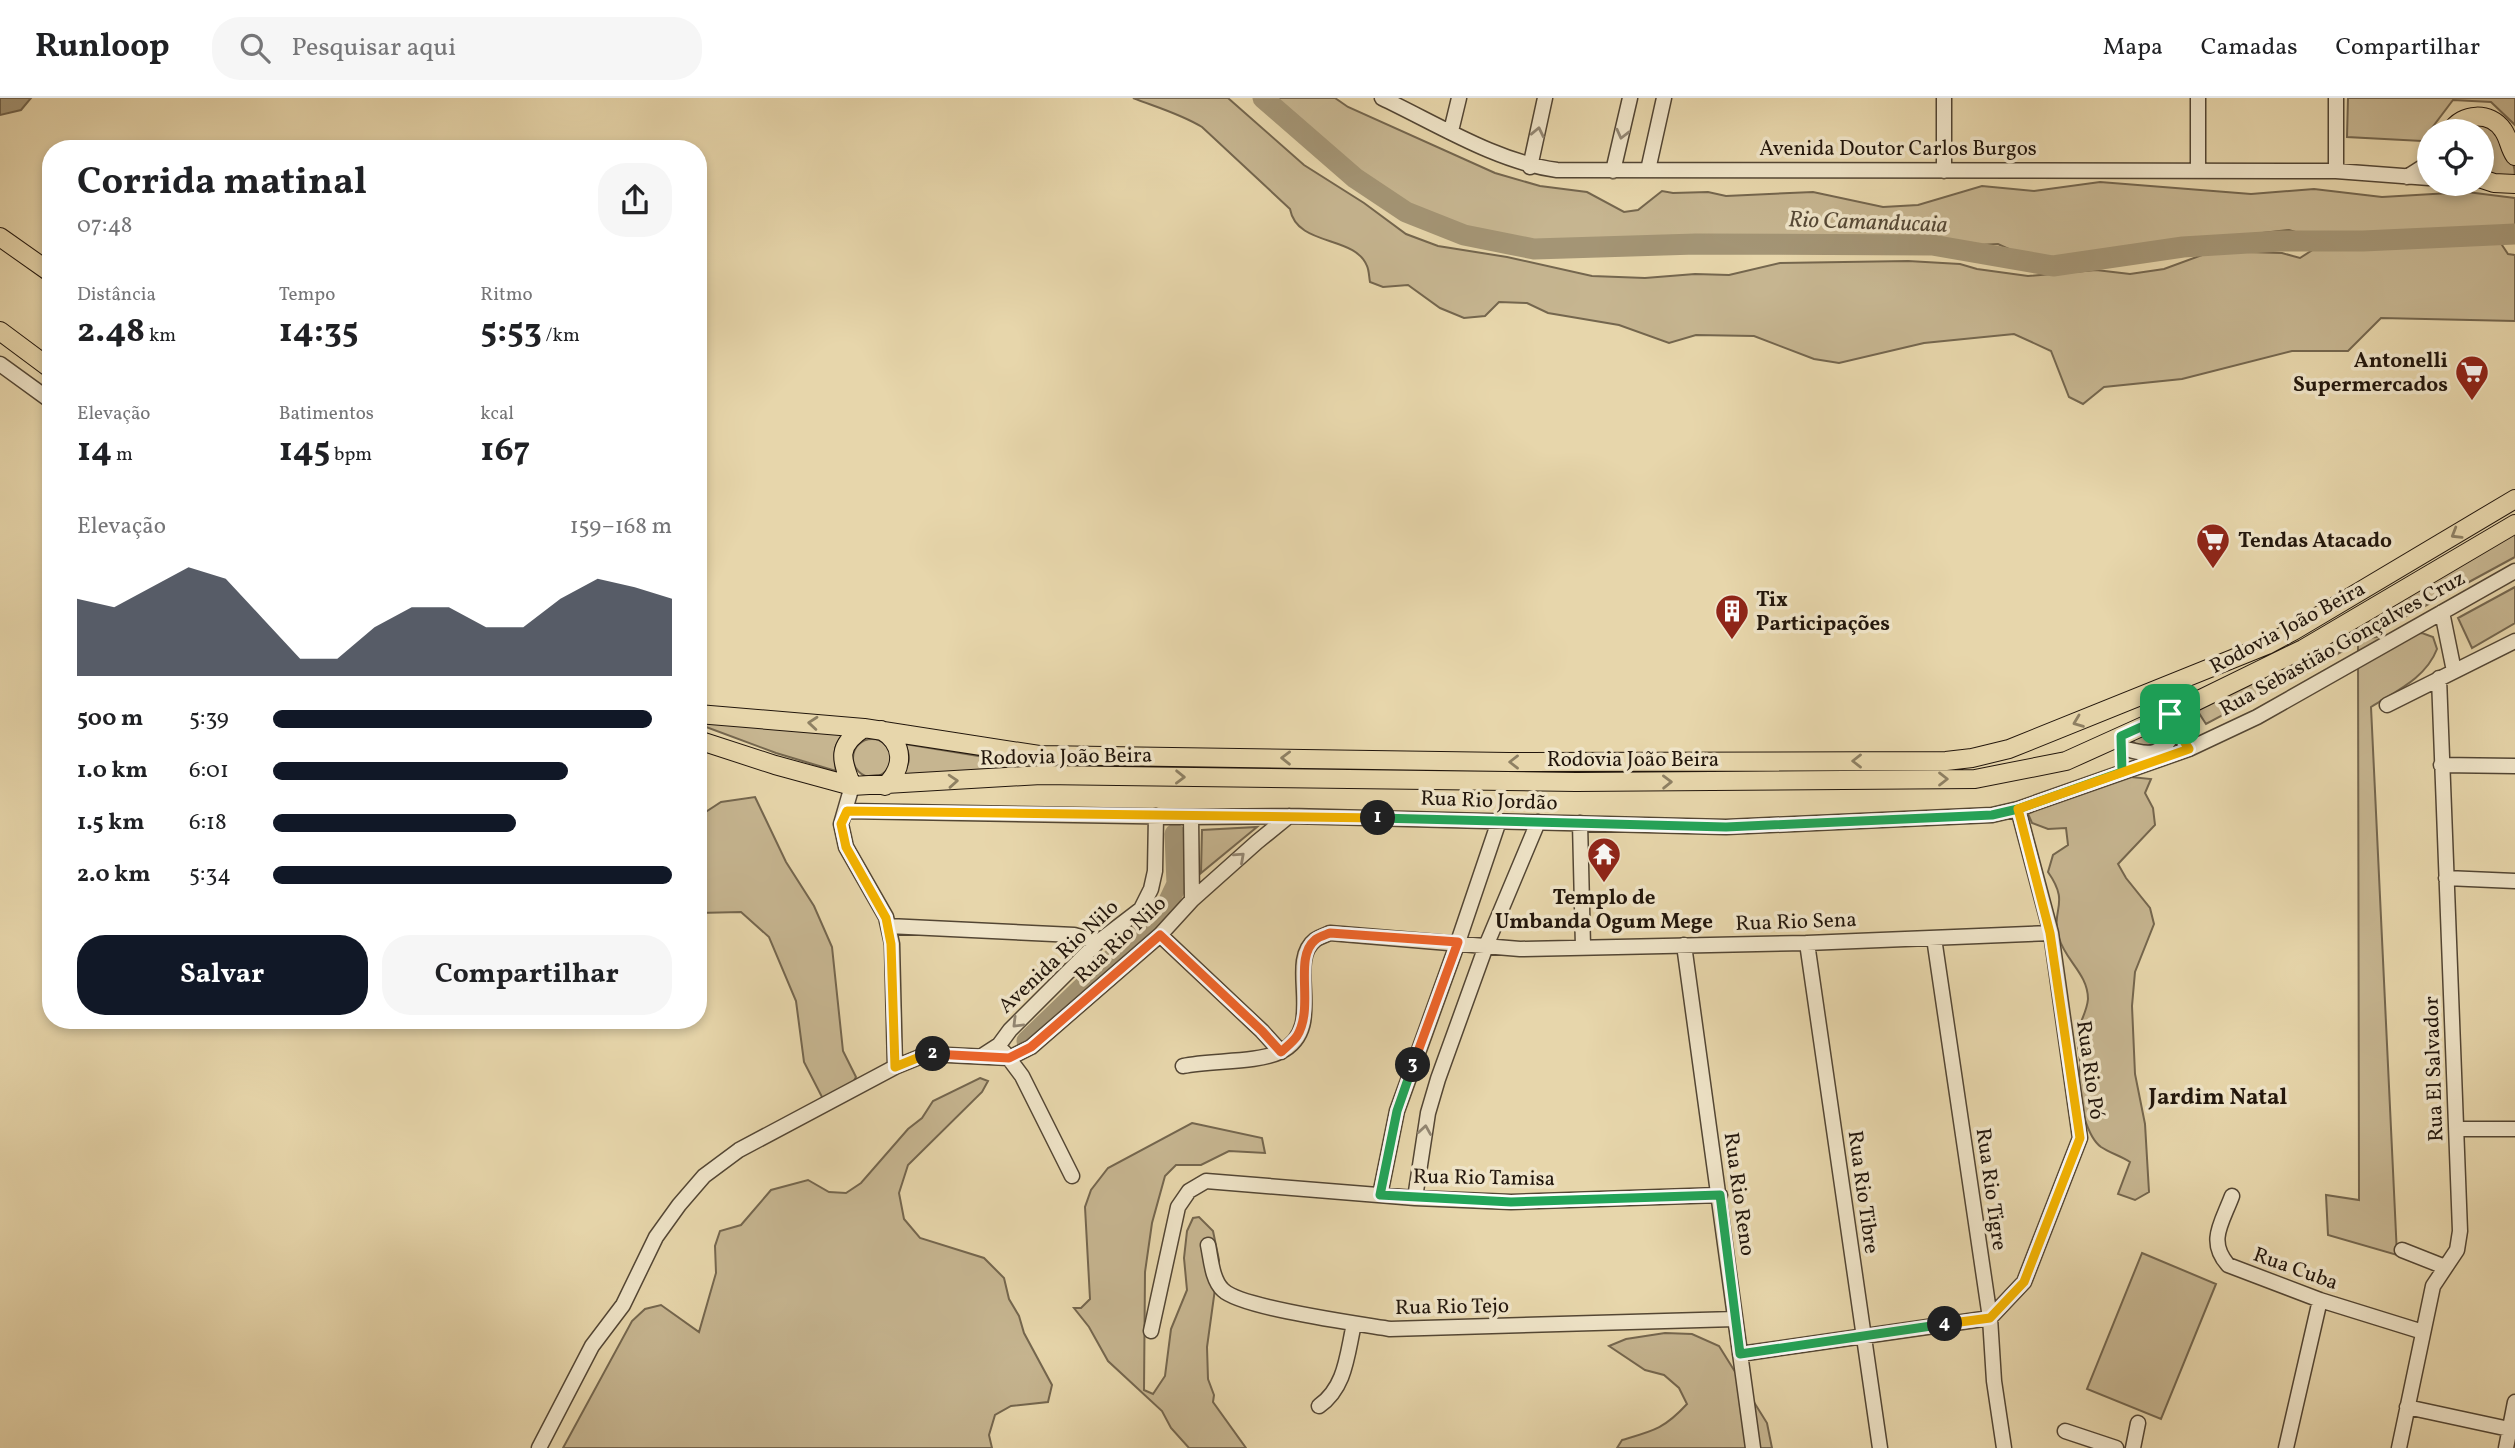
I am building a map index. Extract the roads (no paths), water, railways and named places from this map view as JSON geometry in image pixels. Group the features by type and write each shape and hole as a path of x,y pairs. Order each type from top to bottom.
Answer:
{"main road":[{"path":"2462,119 2488,119"},
{"path":"2494,123 2504,130 2515,156"},
{"path":"2494,182 2515,184"},
{"path":"0,237 42,267"},
{"path":"0,331 42,362"},
{"name":"Rodovia João Beira","path":"707,715 872,729 1039,755 1509,762 1946,761 1972,758 2009,749 2120,706 2295,630 2515,499"},
{"name":"Rodovia João Beira","path":"707,743 852,786 1041,775 1576,782 1975,779 2066,761 2173,722 2515,524"},
{"path":"2152,692 2173,722"},
{"path":"2120,706 2118,721 2122,742"},
{"path":"852,786 843,764 843,753 847,742 872,729 888,734 897,744 901,756 899,768 885,786"}],"street":[{"name":"Avenida Doutor Carlos Burgos","path":"1382,98 1530,167 1557,170 2336,172 2417,177"},
{"path":"1451,131 1459,98"},
{"path":"1530,167 1545,98"},
{"path":"1613,171 1630,98"},
{"path":"1648,170 1664,98"},
{"path":"1944,98 1944,171"},
{"path":"2198,98 2198,171"},
{"path":"2336,98 2336,172"},
{"path":"2407,177 2417,171"},
{"path":"0,364 42,394"},
{"name":"Rua Sebastião Gonçalves Cruz","path":"2122,772 2189,749 2257,717 2515,571"},
{"path":"2442,612 2454,671"},
{"path":"2387,705 2515,641"},
{"name":"Rua El Salvador","path":"2399,1448 2434,1286 2456,1250 2460,1231 2439,678"},
{"path":"2122,772 2122,742 2144,754 2160,752 2171,740 2173,722"},
{"path":"2173,722 2189,749"},
{"path":"2441,765 2515,766"},
{"name":"Rua Rio Jordão","path":"847,811 1191,817 1289,816 1726,827 1992,815 2018,809 2122,772"},
{"path":"852,786 847,811 841,824 846,847 888,926 891,944 895,1067"},
{"name":"Rua Rio Pó","path":"1990,1318 2024,1282 2080,1138 2050,933 2018,809"},
{"name":"Avenida Rio Nilo","path":"982,1056 999,1045 1010,1030 1098,943 1140,909 1151,889 1155,871 1156,816"},
{"path":"1192,900 1289,816"},
{"name":"Rua Rio Nilo","path":"1009,1058 1031,1047 1160,935 1192,900 1191,817"},
{"path":"1380,1195 1397,1111 1499,821"},
{"path":"1415,1198 1428,1113 1438,1079 1486,946 1538,822"},
{"path":"1580,823 1583,947"},
{"path":"2446,878 2515,881"},
{"path":"888,926 1074,934 1098,943"},
{"name":"Rua Rio Sena","path":"1281,1052 1296,1038 1302,1024 1306,1006 1306,951 1315,940 1330,933 1520,949 1807,943 2050,933"},
{"path":"1160,935 1281,1052 1254,1058 1183,1066"},
{"name":"Rua Rio Tigre","path":"1934,938 1990,1318 1994,1381 2004,1448"},
{"name":"Rua Rio Tibre","path":"1807,943 1880,1448"},
{"name":"Rua Rio Reno","path":"1684,945 1754,1448"},
{"path":"999,1045 1022,1076 1072,1176"},
{"path":"539,1448 592,1346 623,1305 656,1237 704,1177 739,1150 895,1067 927,1054 1009,1058"},
{"path":"2456,1129 2515,1129"},
{"name":"Rua Rio Tamisa","path":"1151,1331 1178,1207 1189,1191 1206,1181 1415,1198 1511,1202 1720,1195"},
{"name":"Rua Cuba","path":"2232,1196 2216,1238 2218,1254 2228,1265 2320,1300 2423,1332"},
{"name":"Rua Rio Tejo","path":"1208,1245 1217,1280 1231,1297 1354,1324 1390,1329 1735,1319"},
{"path":"2402,1250 2445,1267"},
{"path":"2286,1448 2320,1300"},
{"path":"1740,1354 1990,1318"},
{"path":"1319,1406 1331,1398 1339,1387 1354,1324"},
{"path":"2505,1448 2515,1402"},
{"path":"2407,1407 2509,1429"},
{"path":"2133,1448 2138,1423"},
{"path":"2065,1431 2116,1448"}],"waterway":[{"name":"Rio Camanducaia","path":"1263,98 1355,178 1406,212 1464,235 1534,249 1696,244 1932,245 2053,266 2183,247 2281,241 2363,241 2515,234"},
{"path":"1027,1041 1166,907 1177,884 1175,834"}],"place":[{"name":"Antonelli Supermercados","path":"2472,402"},
{"name":"Tendas Atacado","path":"2213,570"},
{"name":"Tix Participações","path":"1732,641"},
{"name":"Templo de Umbanda Ogum Mege","path":"1604,884"}],"district":[{"name":"Jardim Natal","path":"2218,1096"}]}
